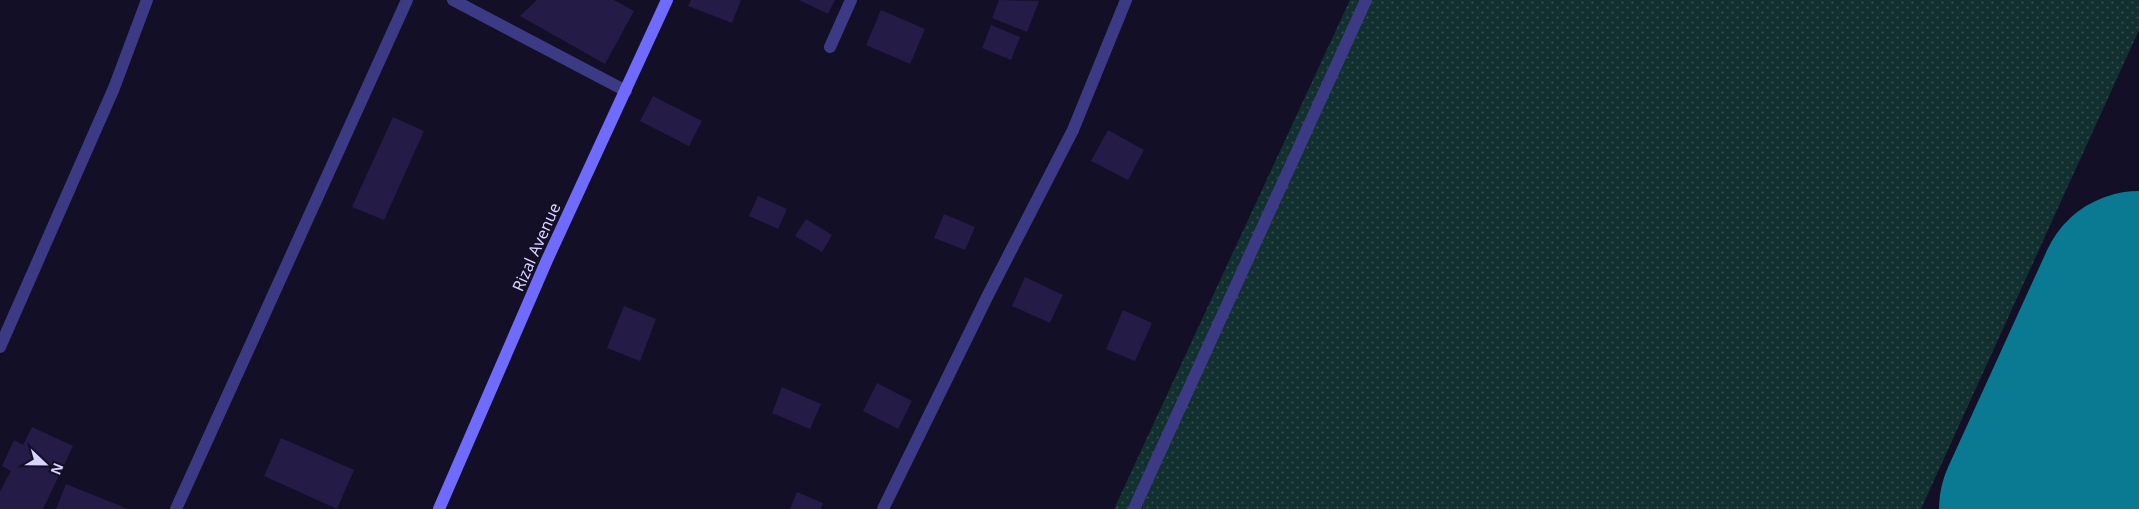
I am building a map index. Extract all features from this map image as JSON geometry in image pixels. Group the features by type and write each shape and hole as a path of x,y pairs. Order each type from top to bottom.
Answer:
{"street":[{"path":"0,347 114,88 148,0"},
{"path":"176,509 407,0"},
{"path":"453,0 626,91"},
{"name":"Rizal Avenue","path":"439,509 547,260 667,0"},
{"path":"830,47 851,0"},
{"path":"883,509 988,295 1073,130 1126,0"},
{"path":"1134,509 1366,0"}],"green space":[{"path":"1350,0 2139,0 2139,30 1921,509 1114,509"}],"building":[{"path":"537,0 614,0 634,11 605,64 520,16"},
{"path":"691,0 741,0 732,23 688,6"},
{"path":"799,0 835,0 828,14"},
{"path":"999,0 1039,1 1027,32 992,18"},
{"path":"881,10 925,29 910,64 866,45"},
{"path":"991,25 1020,37 1011,60 982,48"},
{"path":"653,96 702,121 689,146 640,121"},
{"path":"393,117 424,131 384,220 352,207"},
{"path":"1108,130 1144,150 1128,180 1091,161"},
{"path":"758,196 787,209 778,229 749,216"},
{"path":"944,214 975,227 965,250 934,238"},
{"path":"806,219 832,235 822,252 795,236"},
{"path":"1025,277 1063,295 1050,323 1012,306"},
{"path":"624,306 656,319 640,361 607,348"},
{"path":"1123,310 1152,323 1135,361 1106,349"},
{"path":"877,383 912,401 898,429 863,411"},
{"path":"782,387 821,404 810,429 772,413"},
{"path":"32,427 73,446 43,509 0,509 0,491 11,471 2,466 14,440 23,445"},
{"path":"281,438 354,470 337,509 264,476"},
{"path":"66,484 128,509 56,509"},
{"path":"797,492 823,503 821,509 790,509"}],"runway":[{"path":"2040,509 2139,292"}]}
